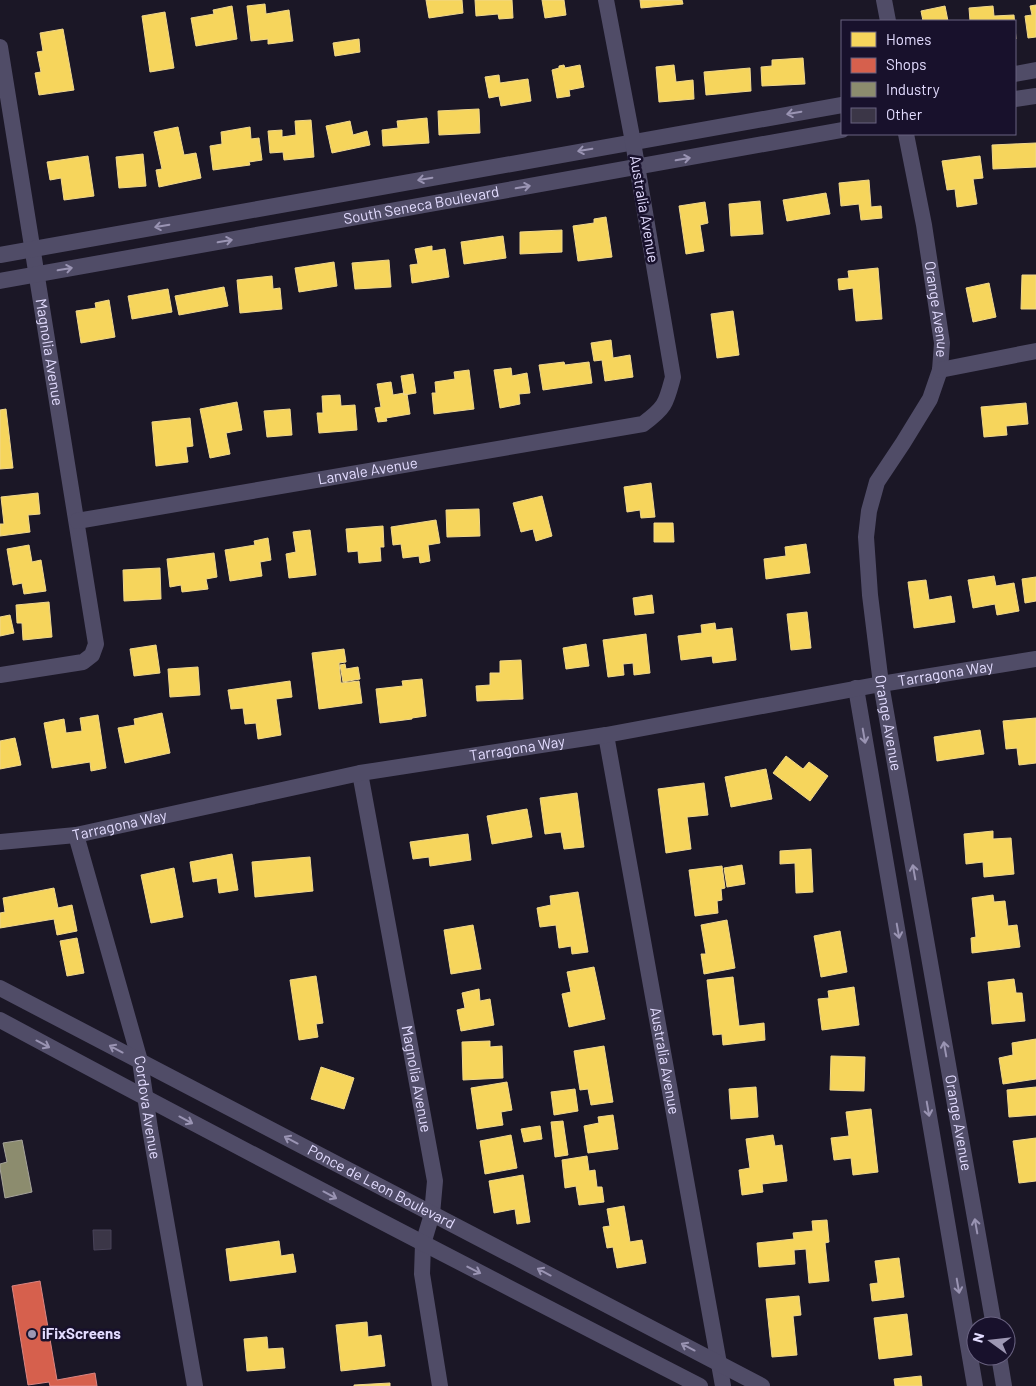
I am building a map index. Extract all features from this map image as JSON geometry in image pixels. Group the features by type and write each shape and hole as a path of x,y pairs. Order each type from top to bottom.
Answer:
{"street":[{"name":"Australia Avenue","path":"606,0 633,142 673,377 666,403 657,414"},
{"path":"884,0 888,20"},
{"name":"Magnolia Avenue","path":"0,47 96,644 92,655 83,662 0,675"},
{"path":"1016,74 1036,70"},
{"path":"1016,100 1036,96"},
{"name":"South Seneca Boulevard","path":"0,255 841,104"},
{"name":"South Seneca Boulevard","path":"0,281 841,130"},
{"name":"Orange Avenue","path":"906,135 924,224 942,343 940,370 930,399 877,482 869,511 866,537 870,596 881,684 992,1316"},
{"path":"328,196 334,221"},
{"path":"940,370 1036,351"},
{"name":"Lanvale Avenue","path":"77,521 644,424 657,414"},
{"name":"Tarragona Way","path":"0,842 76,835 360,773 606,735 856,688 1036,659"},
{"name":"Orange Avenue","path":"856,688 975,1386"},
{"name":"Australia Avenue","path":"606,735 723,1386"},
{"name":"Magnolia Avenue","path":"360,773 435,1181 432,1214 423,1244 422,1274 440,1386"},
{"name":"Cordova Avenue","path":"76,835 140,1061 195,1386"},
{"path":"893,902 918,898"},
{"name":"Ponce de Leon Boulevard","path":"0,988 762,1386"},
{"name":"Ponce de Leon Boulevard","path":"0,1020 423,1244 700,1386"},
{"path":"924,1084 950,1078"},
{"path":"953,1254 980,1251"},
{"path":"1001,1366 1004,1386"}],"building: Homes":[{"path":"426,0 462,0 463,13 429,18"},
{"path":"475,0 512,0 513,18 499,19 498,14 476,16"},
{"path":"542,0 564,0 566,15 545,18"},
{"path":"640,0 682,0 683,4 641,8"},
{"path":"265,4 266,14 289,10 293,41 268,44 268,39 251,41 247,6"},
{"path":"1036,5 1036,37 1028,38 1025,16 1032,15 1030,6"},
{"path":"232,6 237,39 196,46 191,18 214,14 213,10"},
{"path":"945,6 948,20 923,20 921,11"},
{"path":"993,6 994,16 1014,15 1014,20 970,20 969,8"},
{"path":"165,12 174,68 150,72 142,16"},
{"path":"63,29 74,90 39,95 35,73 41,72 37,52 43,51 40,33"},
{"path":"359,39 360,52 335,56 333,43"},
{"path":"803,58 805,84 762,86 761,67 772,66 772,60"},
{"path":"564,65 565,68 580,65 584,87 569,90 570,96 557,98 552,70"},
{"path":"674,65 676,82 693,80 694,99 659,102 656,67"},
{"path":"750,68 751,91 706,95 704,72"},
{"path":"499,75 500,83 528,79 531,101 501,106 499,96 489,98 485,77"},
{"path":"479,109 480,133 439,135 438,111"},
{"path":"427,118 429,143 383,146 382,130 398,128 397,121"},
{"path":"311,120 314,157 284,160 283,152 270,153 268,131 282,130 282,137 296,135 295,121"},
{"path":"350,121 353,135 367,131 370,145 332,153 326,126"},
{"path":"178,127 184,155 196,153 201,178 159,187 156,170 162,169 154,132"},
{"path":"250,127 251,139 259,138 262,160 249,162 250,165 213,170 210,146 222,144 221,132"},
{"path":"1036,143 1036,167 993,169 992,145"},
{"path":"143,154 146,186 119,188 116,157"},
{"path":"88,156 94,196 64,200 61,178 50,180 47,162"},
{"path":"980,156 983,178 973,179 977,204 957,207 955,189 947,190 942,161"},
{"path":"869,180 871,207 881,206 882,218 861,220 859,204 841,206 839,183"},
{"path":"826,193 830,214 787,221 783,200"},
{"path":"760,201 763,234 731,236 729,204"},
{"path":"705,202 708,223 700,225 704,251 686,254 679,206"},
{"path":"606,217 612,257 578,261 573,226 594,223 594,219"},
{"path":"562,230 562,252 520,254 520,232"},
{"path":"503,236 506,258 464,264 461,242"},
{"path":"432,246 432,251 445,249 449,277 412,283 410,265 418,264 415,249"},
{"path":"389,260 391,287 355,289 352,263"},
{"path":"334,262 337,286 299,292 295,268"},
{"path":"878,268 882,319 856,321 853,288 839,290 838,279 849,278 848,271"},
{"path":"1022,275 1036,275 1036,309 1021,309"},
{"path":"272,276 273,289 280,288 282,309 240,313 237,280"},
{"path":"989,283 996,317 973,322 966,288"},
{"path":"224,287 228,306 179,315 175,296"},
{"path":"168,289 172,312 132,319 128,296"},
{"path":"109,300 115,337 81,343 76,311 96,308 95,303"},
{"path":"733,311 739,355 717,358 711,314"},
{"path":"611,340 613,358 630,355 633,377 605,381 602,360 594,361 591,343"},
{"path":"564,362 565,365 589,362 592,383 543,390 539,365"},
{"path":"511,368 512,376 527,373 530,393 519,394 520,404 500,408 494,370"},
{"path":"469,370 474,409 434,414 432,393 436,393 435,382 455,379 454,372"},
{"path":"413,374 416,393 404,395 401,376"},
{"path":"391,382 393,395 407,394 410,414 386,418 387,421 378,422 375,408 381,407 377,384"},
{"path":"340,395 341,406 355,405 357,430 319,433 317,413 323,413 322,396"},
{"path":"237,402 242,430 226,433 230,454 210,458 200,409"},
{"path":"1026,403 1028,424 1006,426 1007,435 984,437 981,407"},
{"path":"6,409 13,468 0,469 0,410"},
{"path":"290,409 292,435 267,437 264,411"},
{"path":"190,418 193,446 186,447 188,462 156,466 152,422"},
{"path":"651,483 655,517 641,518 640,510 627,512 624,487"},
{"path":"38,493 40,514 28,515 30,532 0,536 0,524 4,524 1,497"},
{"path":"542,496 552,536 536,541 533,529 521,532 513,503"},
{"path":"479,509 480,536 447,537 446,510"},
{"path":"436,520 440,543 428,545 430,561 420,563 419,556 403,558 401,544 393,545 391,527"},
{"path":"654,523 673,523 674,542 654,542"},
{"path":"383,526 384,547 380,547 381,561 359,563 358,551 348,552 346,529"},
{"path":"310,530 316,575 289,578 286,554 296,552 293,532"},
{"path":"268,538 271,560 260,562 262,576 230,581 225,550 255,545 254,541"},
{"path":"806,544 810,573 766,579 764,559 786,556 785,547"},
{"path":"29,545 32,562 41,560 46,591 24,594 22,583 13,585 7,549"},
{"path":"214,553 217,577 206,579 208,589 182,592 181,585 170,587 167,559"},
{"path":"160,568 161,599 124,601 123,570"},
{"path":"994,576 996,586 1014,583 1019,611 997,615 995,604 973,608 968,580"},
{"path":"1036,577 1036,601 1025,603 1022,579"},
{"path":"926,580 929,600 951,596 955,622 914,628 908,582"},
{"path":"652,595 654,613 635,615 633,598"},
{"path":"49,602 52,637 23,640 22,623 17,623 16,605"},
{"path":"807,612 811,648 791,650 787,614"},
{"path":"10,615 14,633 0,636 0,617"},
{"path":"715,623 716,630 732,628 736,660 713,663 712,656 681,660 678,636 702,633 701,625"},
{"path":"646,634 650,673 634,675 633,663 623,664 624,675 608,677 603,640"},
{"path":"586,644 589,666 566,669 563,648"},
{"path":"156,645 160,673 134,676 130,649"},
{"path":"344,649 346,662 339,663 341,683 359,681 362,703 319,709 312,653"},
{"path":"521,660 523,699 477,701 476,686 490,685 490,673 500,673 500,661"},
{"path":"345,664 346,669 358,667 360,679 343,682 340,665"},
{"path":"198,667 200,695 170,697 168,669"},
{"path":"422,679 426,716 380,723 376,689 403,686 402,681"},
{"path":"290,681 292,697 276,699 281,735 258,739 256,723 245,724 243,708 231,709 228,690"},
{"path":"162,713 170,753 125,763 118,728 135,725 134,719"},
{"path":"98,715 106,768 91,771 90,762 52,768 44,723 64,719 66,733 82,731 80,718"},
{"path":"1036,718 1036,763 1019,765 1017,748 1006,749 1003,721"},
{"path":"980,730 984,754 937,761 934,737"},
{"path":"15,738 21,765 0,769 0,741"},
{"path":"786,756 803,769 809,762 828,776 810,801 773,773"},
{"path":"766,769 772,799 731,807 725,777"},
{"path":"704,783 708,815 687,817 691,849 666,853 658,789"},
{"path":"577,793 584,847 564,849 561,832 545,834 540,798"},
{"path":"527,809 532,837 492,844 487,816"},
{"path":"993,831 993,839 1011,838 1014,874 984,877 983,862 966,864 964,834"},
{"path":"468,834 471,860 430,866 429,857 413,859 410,842"},
{"path":"811,849 813,892 796,893 795,863 780,864 780,851"},
{"path":"232,854 238,890 219,893 217,878 193,882 190,862"},
{"path":"310,857 313,891 255,897 252,862"},
{"path":"742,865 745,884 727,887 724,868"},
{"path":"722,866 725,888 721,889 722,900 717,901 718,913 695,916 689,870"},
{"path":"174,868 183,917 151,923 141,875"},
{"path":"54,888 58,908 72,905 77,931 57,935 54,919 0,928 0,913 5,912 3,898"},
{"path":"578,892 588,952 572,954 571,946 559,948 556,925 540,927 537,908 551,905 550,896"},
{"path":"993,895 994,902 1005,901 1008,926 1017,925 1020,947 972,953 971,938 976,937 972,898"},
{"path":"727,920 735,968 704,974 701,954 706,954 701,925"},
{"path":"473,925 481,969 451,974 444,930"},
{"path":"840,931 847,972 821,977 814,936"},
{"path":"77,938 84,973 67,976 60,941"},
{"path":"594,967 605,1019 569,1027 562,994 571,992 567,972"},
{"path":"316,976 323,1023 316,1024 318,1037 299,1040 290,980"},
{"path":"733,977 739,1026 764,1023 765,1040 723,1045 722,1034 713,1035 707,980"},
{"path":"1014,979 1016,993 1022,993 1025,1021 992,1024 988,982"},
{"path":"854,987 859,1025 822,1030 818,999 829,998 828,991"},
{"path":"479,989 480,1001 490,999 494,1025 461,1031 457,1010 465,1008 462,993"},
{"path":"1036,1039 1036,1079 1003,1084 999,1058 1013,1055 1012,1043"},
{"path":"490,1041 490,1047 502,1046 503,1078 463,1080 462,1042"},
{"path":"604,1046 613,1102 591,1105 588,1089 580,1090 574,1051"},
{"path":"831,1056 865,1057 864,1091 830,1090"},
{"path":"321,1067 354,1078 344,1109 311,1099"},
{"path":"507,1082 512,1110 501,1112 503,1125 477,1129 471,1088"},
{"path":"756,1087 758,1117 731,1119 729,1089"},
{"path":"1036,1087 1036,1115 1009,1117 1007,1090"},
{"path":"575,1089 578,1111 554,1115 551,1092"},
{"path":"871,1109 878,1172 853,1175 851,1158 834,1160 831,1138 849,1136 846,1112"},
{"path":"613,1115 618,1149 588,1153 584,1126 599,1123 598,1117"},
{"path":"563,1121 568,1155 555,1157 551,1122"},
{"path":"540,1126 542,1139 524,1142 521,1129"},
{"path":"511,1135 517,1168 485,1174 480,1141"},
{"path":"773,1135 775,1146 782,1145 787,1181 762,1184 763,1192 742,1195 739,1170 750,1168 746,1139"},
{"path":"1036,1138 1036,1181 1019,1183 1013,1141"},
{"path":"587,1156 589,1171 595,1170 597,1187 602,1187 604,1202 579,1205 576,1186 565,1188 562,1160"},
{"path":"523,1175 530,1222 517,1224 515,1209 494,1213 489,1181"},
{"path":"624,1206 630,1242 642,1240 646,1263 617,1268 613,1247 607,1248 603,1227 610,1226 607,1209"},
{"path":"827,1220 829,1242 825,1243 829,1281 809,1283 806,1249 794,1250 795,1264 759,1267 757,1243 794,1239 793,1233 813,1231 812,1221"},
{"path":"279,1241 281,1256 293,1254 296,1272 230,1281 226,1249"},
{"path":"899,1258 904,1297 872,1301 870,1284 878,1283 875,1261"},
{"path":"799,1296 801,1315 793,1316 797,1355 772,1357 766,1299"},
{"path":"907,1314 912,1355 879,1359 874,1318"},
{"path":"367,1322 368,1337 381,1335 385,1366 341,1371 336,1325"},
{"path":"267,1337 268,1349 283,1348 285,1368 247,1371 244,1339"},
{"path":"921,1376 922,1386 895,1386 894,1379"},
{"path":"390,1383 390,1386 354,1386 354,1385"}],"building: Shops":[{"path":"40,1281 57,1380 95,1373 97,1386 50,1386 49,1382 28,1385 12,1286"}],"building: Industry":[{"path":"22,1140 32,1192 5,1198 0,1168 0,1164 7,1162 3,1143"}],"building: Other":[{"path":"93,1230 111,1230 111,1249 94,1250"}],"place":[{"name":"iFixScreens","path":"32,1334"}]}
